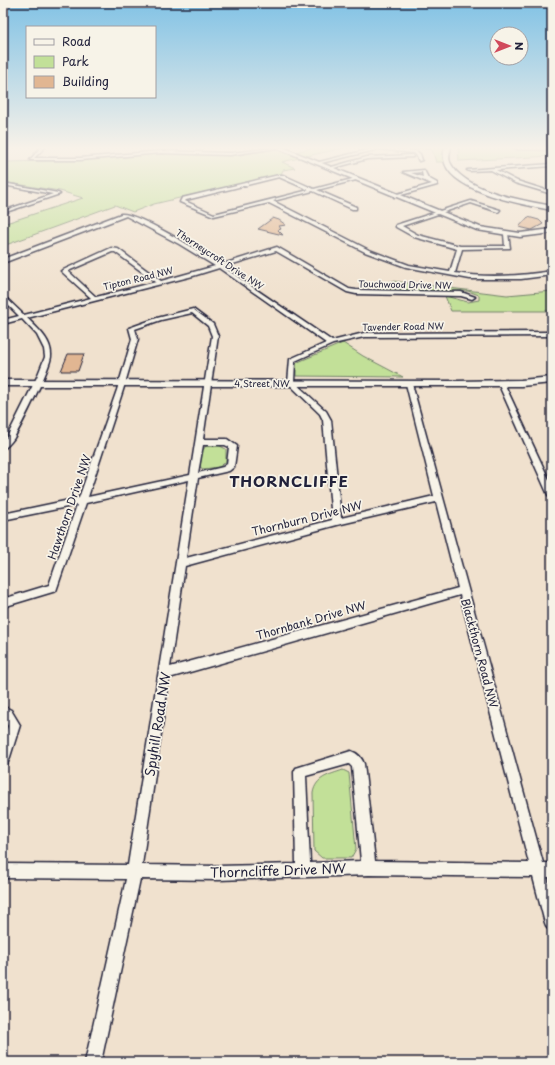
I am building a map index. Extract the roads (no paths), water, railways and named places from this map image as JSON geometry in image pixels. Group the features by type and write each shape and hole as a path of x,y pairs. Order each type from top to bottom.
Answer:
{"main road":[{"path":"398,197 479,229 520,235 552,231"},
{"path":"501,197 549,207"},
{"path":"512,197 549,207"},
{"name":"4 Street NW","path":"3,383 409,384 521,383 552,380"},
{"name":"4 Street NW","path":"521,383 552,388"}],"street":[{"path":"3,212 50,197"},
{"path":"194,197 184,199 182,202 214,214 287,197"},
{"path":"329,197 354,208"},
{"path":"269,201 388,260 433,272 470,277 501,278 552,273"},
{"path":"498,211 471,202 398,226 416,236 460,248 508,247 506,234"},
{"name":"Thorneycroft Drive NW","path":"3,261 127,215 173,238 219,267 331,343"},
{"path":"452,274 460,248"},
{"name":"Tipton Road NW","path":"3,322 219,267 277,249"},
{"name":"Touchwood Drive NW","path":"277,249 347,290 356,292 461,294 472,297"},
{"path":"94,298 64,271 111,250 116,250 159,282"},
{"path":"3,296 40,334 47,349 48,358 10,438 3,446"},
{"name":"Hawthorn Drive NW","path":"3,603 54,588 122,383 135,339 132,328 190,311 197,313 211,325 215,336 207,384"},
{"name":"Tavender Road NW","path":"291,383 292,360 331,343 359,335 552,334"},
{"path":"291,383 323,413 328,420 338,522"},
{"path":"501,383 552,495"},
{"name":"Spyhill Road NW","path":"93,1062 134,872 165,674 207,384"},
{"name":"Blackthorn Road NW","path":"409,384 552,923"},
{"path":"3,517 140,489 226,469 231,465 233,446 227,442 199,442"},
{"name":"Thornburn Drive NW","path":"181,563 338,522 439,498"},
{"name":"Thornbank Drive NW","path":"165,674 464,590"},
{"path":"3,716 7,714 14,725 3,760"},
{"path":"303,869 300,772 351,757 358,764 369,868"},
{"name":"Thorncliffe Drive NW","path":"3,871 219,873 369,868 552,870"}],"district":[{"name":"THORNCLIFFE","path":"289,480"}]}
